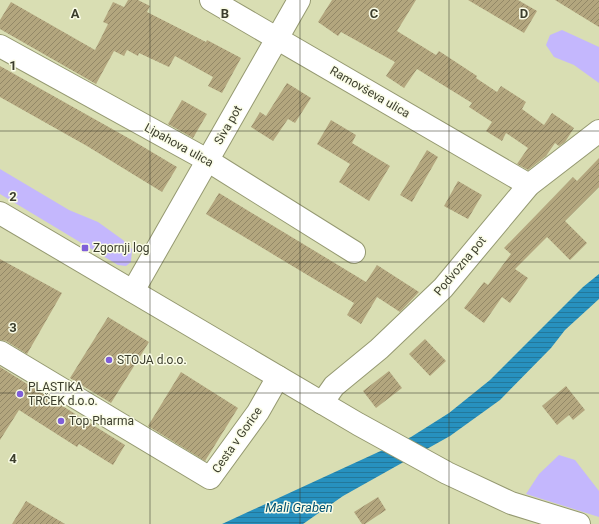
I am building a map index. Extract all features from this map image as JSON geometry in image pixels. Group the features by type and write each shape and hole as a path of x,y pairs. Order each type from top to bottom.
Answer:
{"street":[{"name":"Ramovševa ulica","path":"211,0 529,184"},
{"name":"Siva pot","path":"133,291 299,0"},
{"name":"Lipahova ulica","path":"0,46 207,160 354,252"},
{"name":"Podvozna pot","path":"322,403 334,386 379,349 443,288 529,184 599,131"},
{"path":"0,213 358,424 447,473 511,503 579,524"},
{"name":"Cesta v Gorice","path":"0,352 210,478 258,412 278,377"}],"shaded area":[{"path":"562,30 599,47 599,83 574,65 554,57 546,45 550,35"},
{"path":"0,169 69,210 98,222 123,240 132,249 131,262 126,266 118,265 0,194"},
{"path":"559,455 575,460 599,491 599,517 526,494 539,474"}],"water":[{"name":"Mali Graben","path":"599,274 599,299 565,330 551,348 500,400 450,436 343,496 303,524 222,524 411,437 449,413 490,380 583,287"}],"building":[{"path":"128,0 138,0 150,6 147,12 206,42 207,40 241,58 222,93 208,86 213,77 175,56 169,67 139,53 138,56 127,50 124,56 114,51 96,84 0,29 0,20 11,2 95,50 108,24 103,22 113,2 124,7"},
{"path":"332,0 416,0 397,31 436,55 439,51 477,76 476,78 497,92 501,86 526,102 522,109 544,125 552,113 574,128 565,142 559,146 555,143 546,156 528,170 517,164 528,148 506,133 502,141 486,131 492,122 469,107 472,103 417,69 404,88 386,76 395,62 341,32 338,36 318,22"},
{"path":"468,0 518,0 537,11 524,33"},
{"path":"555,0 599,0 599,27"},
{"path":"0,66 177,167 162,192 87,146 0,97"},
{"path":"287,83 311,98 295,123 288,119 273,141 251,127 260,112 266,116"},
{"path":"182,100 207,114 193,138 168,124"},
{"path":"331,120 356,135 352,143 390,166 369,201 339,182 350,164 317,144"},
{"path":"427,150 438,157 412,202 400,195"},
{"path":"599,158 599,187 565,221 587,243 570,260 547,237 515,269 528,278 510,303 502,297 484,323 464,308 484,282 488,285 511,254 504,248 573,177 577,181"},
{"path":"458,181 482,195 468,219 444,206"},
{"path":"219,193 366,282 377,265 419,292 400,312 377,297 361,324 347,315 354,303 206,214"},
{"path":"0,259 62,293 27,354 6,341 0,340"},
{"name":"STOJA d.o.o.","path":"108,317 149,342 111,403 70,378"},
{"path":"425,339 446,361 430,376 409,354"},
{"path":"0,367 125,445 113,465 79,444 77,447 19,410 0,440"},
{"path":"389,371 402,388 376,408 363,391"},
{"path":"181,372 238,408 205,461 148,426"},
{"path":"566,386 585,410 573,420 569,415 557,425 542,406"},
{"path":"378,497 386,510 365,524 362,524 354,512"},
{"path":"26,501 65,524 12,524"}],"place":[{"name":"Zgornji log","path":"85,248"},
{"name":"STOJA d.o.o.","path":"109,360"},
{"name":"PLASTIKA TRČEK d.o.o.","path":"20,394"},
{"name":"Top Pharma","path":"61,421"}]}
